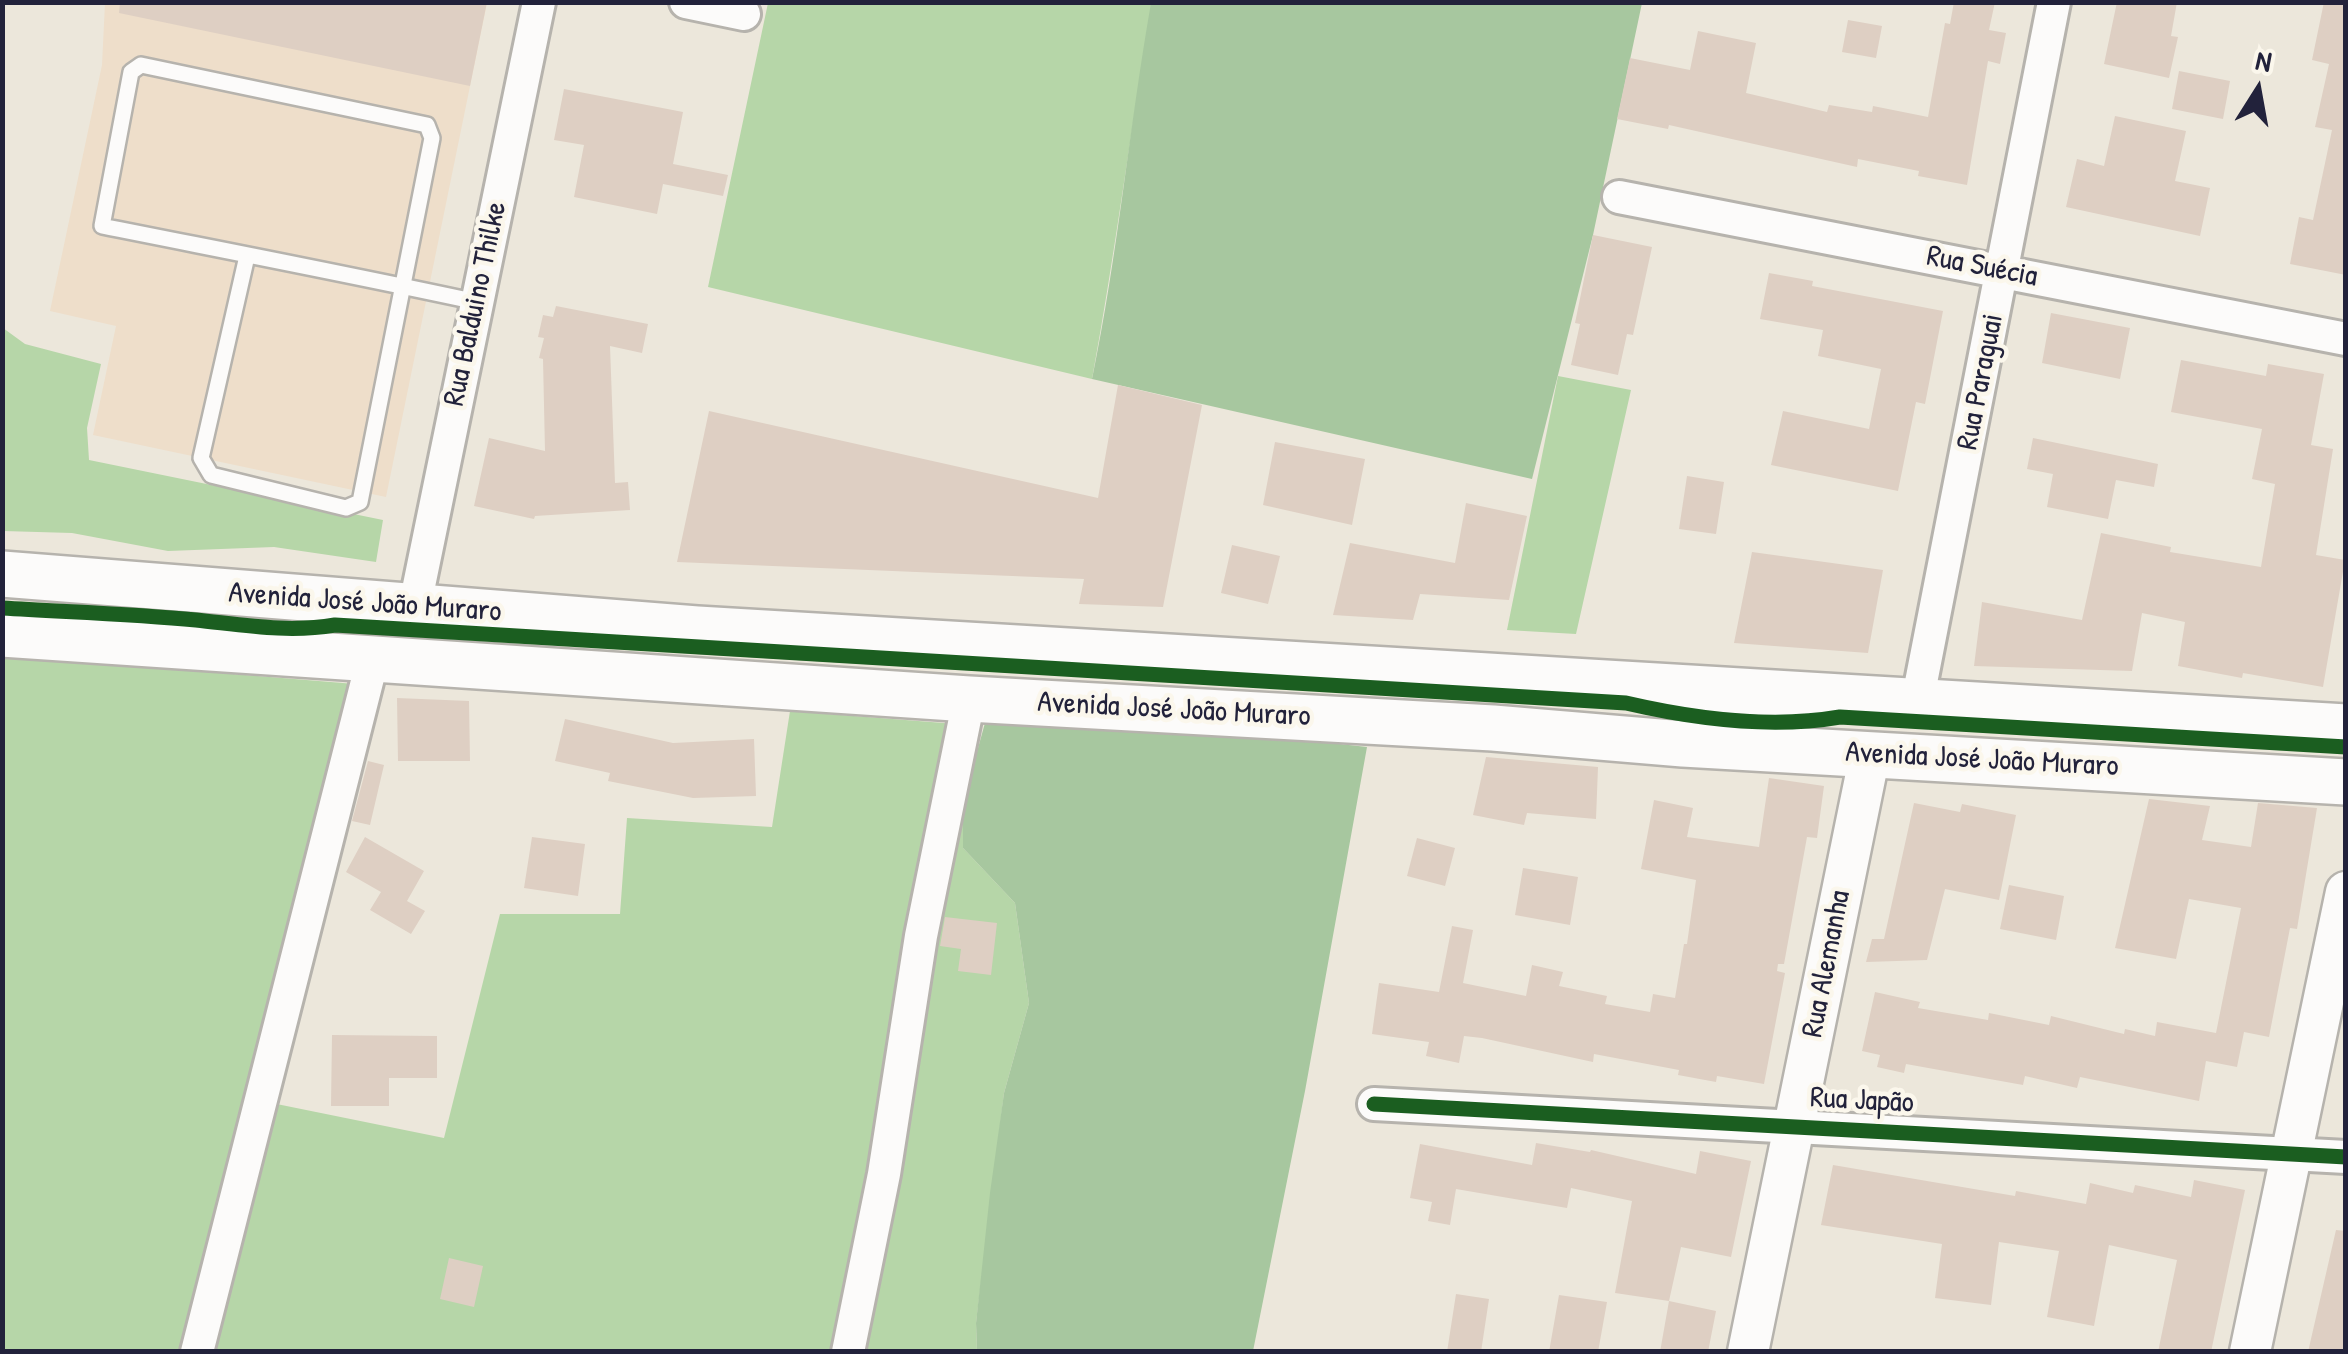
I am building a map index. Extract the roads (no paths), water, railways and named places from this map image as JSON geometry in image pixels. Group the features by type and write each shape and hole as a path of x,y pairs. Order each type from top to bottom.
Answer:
{"main road":[{"name":"Avenida José João Muraro","path":"2,574 716,630 1629,682 1780,696 2345,723"},
{"path":"246,651 228,635 225,625 225,615 240,600 338,602"},
{"path":"391,660 489,662 519,658 528,650 536,629 532,620 520,614"},
{"name":"Avenida José João Muraro","path":"2,634 969,700 1492,728 1683,744 2346,782"},
{"path":"1492,728 1625,728 1637,722 1643,707 1641,690 1629,682"},
{"path":"1683,744 1674,714 1681,697 1780,696"}],"street":[{"name":"Rua Balduino Thilke","path":"415,605 538,2"},
{"path":"686,2 744,14"},
{"name":"Rua Paraguai","path":"1917,703 2054,2"},
{"name":"Rua Suécia","path":"1618,197 2346,339"},
{"path":"197,1352 391,660"},
{"path":"848,1352 884,1174 920,936 969,700"},
{"name":"Rua Alemanha","path":"1748,1352 1870,754"},
{"path":"2250,1352 2346,892"},
{"name":"Rua Japão","path":"1374,1104 2346,1156"}],"lane":[{"path":"247,256 200,458 202,465 211,475 346,508 360,502 401,286 432,138 427,125 141,64 131,72 102,226 247,256 401,286 477,302"}]}
